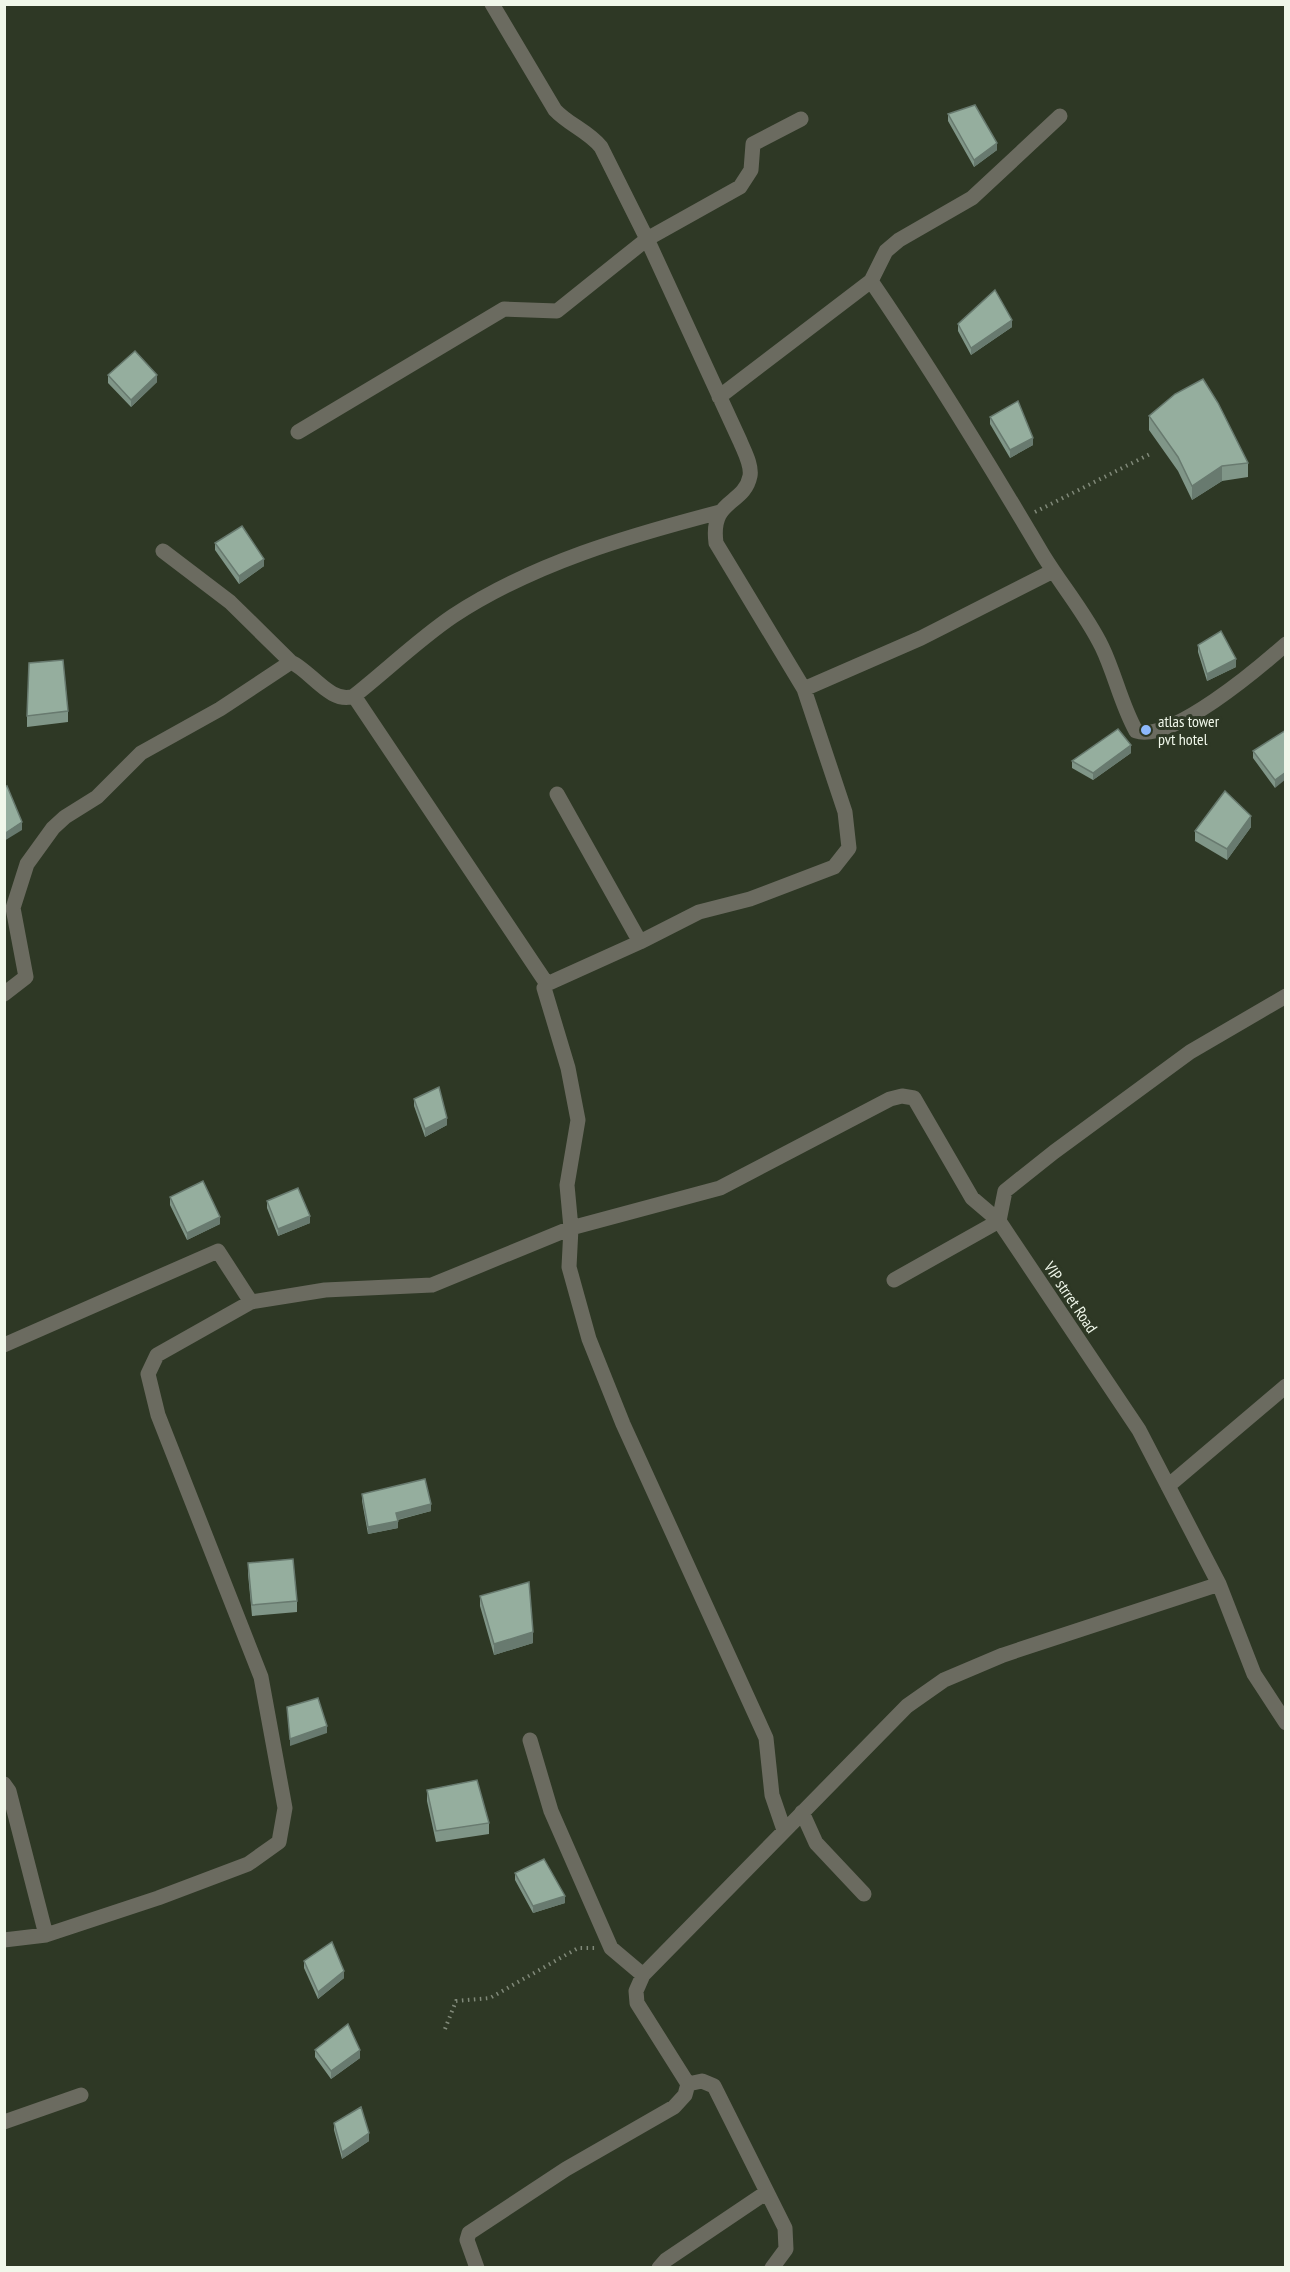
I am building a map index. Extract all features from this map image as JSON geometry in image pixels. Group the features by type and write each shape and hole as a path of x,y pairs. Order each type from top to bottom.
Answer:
{"street":[{"path":"492,4 555,110 592,137 601,147 647,239 740,441 750,474 746,488 720,512 714,527 716,543 804,688 845,812 849,848 834,867 750,898 699,912 640,942 547,984 544,988 568,1068 578,1120 567,1185 571,1228 569,1267 589,1339 623,1424 766,1738 772,1795 784,1830"},
{"path":"719,397 871,281 886,251 899,240 972,198 1060,116"},
{"path":"298,432 504,309 557,311 647,239 740,187 751,170 753,144 801,118"},
{"path":"871,281 933,371 1053,572 1102,648 1124,710 1136,731 1146,734 1158,732 1208,705 1250,676 1286,644"},
{"path":"163,551 230,602 291,662 303,668 336,696 345,700 354,696 452,617 506,586 623,537 720,512"},
{"path":"804,688 921,638 1053,572"},
{"path":"4,994 26,977 13,908 27,864 53,828 65,817 97,797 141,753 220,709 291,662"},
{"path":"354,696 547,984"},
{"path":"557,794 640,942"},
{"path":"894,1280 999,1221 1005,1191 1054,1152 1190,1052 1286,996"},
{"name":"VIP strret Road","path":"571,1228 720,1188 870,1109 902,1096 914,1098 972,1198 999,1221 1139,1430 1219,1584 1254,1674 1286,1723"},
{"path":"4,1940 46,1935 158,1898 248,1864 279,1842 285,1808 261,1677 158,1415 148,1374 156,1355 250,1302 325,1290 432,1285 571,1228"},
{"path":"4,1345 218,1251 250,1302"},
{"path":"1168,1486 1286,1386"},
{"path":"477,2268 466,2240 469,2233 566,2169 674,2107 685,2095 688,2084 637,2002 636,1991 643,1975 908,1706 944,1680 1003,1655 1219,1584"},
{"path":"530,1740 551,1811 611,1948 643,1975"},
{"path":"4,1784 9,1791 46,1935"},
{"path":"802,1812 816,1843 864,1894"},
{"path":"688,2084 702,2081 714,2086 785,2228 788,2240 786,2249 772,2268"},
{"path":"4,2122 81,2095"},
{"path":"659,2268 666,2260 767,2192"}],"path":[{"path":"1022,519 1152,453"},
{"path":"444,2029 456,2001 490,1998 578,1948 611,1948"}],"building":[{"path":"975,105 997,143 974,160 948,114"},
{"path":"995,290 1012,320 971,348 958,324"},
{"path":"135,351 157,375 131,400 108,375"},
{"path":"1203,379 1218,403 1248,463 1222,466 1192,486 1178,457 1149,416 1175,394"},
{"path":"1018,401 1033,438 1010,450 990,417"},
{"path":"242,526 264,559 239,576 215,543"},
{"path":"1221,631 1236,659 1207,674 1198,645"},
{"path":"63,660 68,711 27,716 29,663"},
{"path":"1118,729 1131,745 1093,773 1072,761"},
{"path":"1286,730 1286,772 1275,780 1253,751"},
{"path":"7,786 22,822 4,834 4,788"},
{"path":"1225,791 1251,816 1227,849 1195,831"},
{"path":"439,1087 447,1118 425,1129 414,1099"},
{"path":"203,1181 220,1217 187,1233 170,1197"},
{"path":"298,1188 310,1216 278,1229 267,1201"},
{"path":"425,1479 431,1504 396,1513 398,1521 368,1527 362,1494"},
{"path":"293,1559 297,1601 252,1605 248,1563"},
{"path":"529,1582 533,1632 494,1644 480,1596"},
{"path":"318,1698 327,1726 290,1739 287,1707"},
{"path":"477,1780 489,1823 436,1831 427,1790"},
{"path":"544,1859 565,1896 533,1906 515,1873"},
{"path":"332,1942 344,1971 318,1992 304,1961"},
{"path":"348,2024 360,2050 331,2071 315,2050"},
{"path":"361,2107 369,2133 342,2152 334,2123"}],"place":[{"name":"atlas tower pvt hotel","path":"1146,730"}]}
